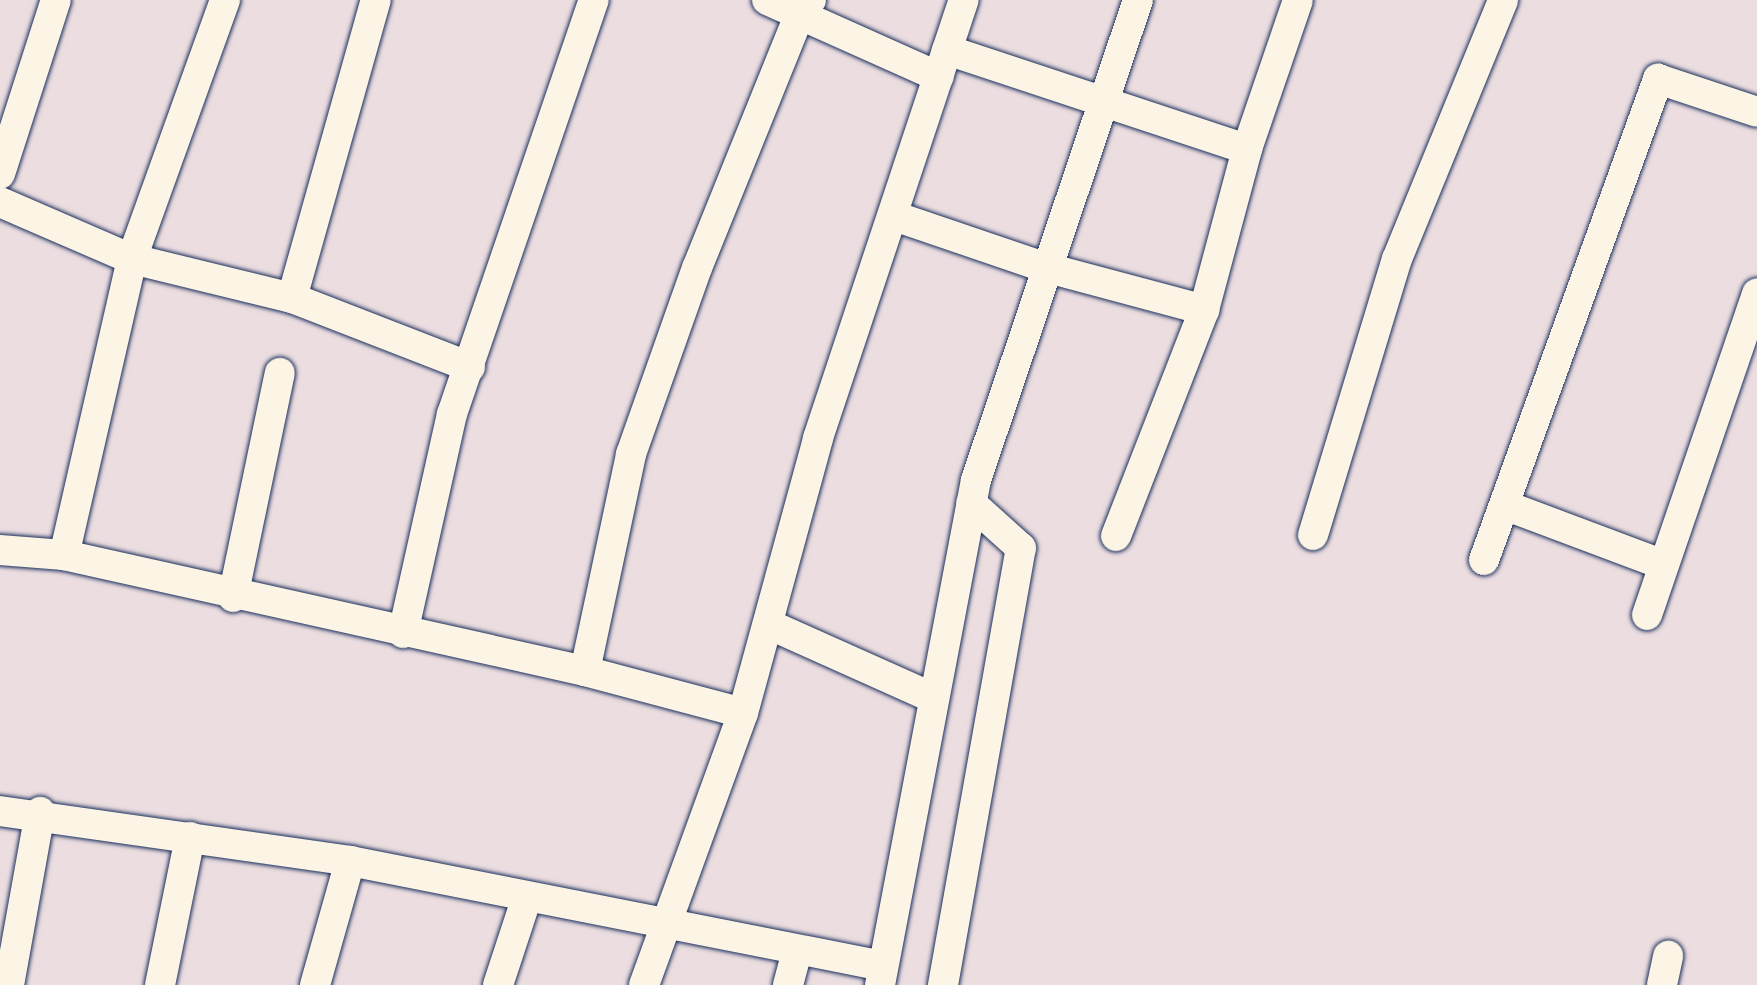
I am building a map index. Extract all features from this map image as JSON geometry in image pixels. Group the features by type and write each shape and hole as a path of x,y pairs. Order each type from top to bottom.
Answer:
{"street":[{"path":"0,174 56,0"},
{"path":"64,555 132,259 225,0"},
{"path":"292,298 376,0"},
{"path":"403,633 452,414 470,368 594,0"},
{"path":"767,0 805,6 943,64 1104,104 1247,149"},
{"path":"644,985 662,923 743,713 818,438 964,0"},
{"path":"0,811 40,812 190,838 350,861 526,900 662,923 797,951 881,975 931,696 971,503 1044,267 1104,104 1138,0"},
{"path":"1116,536 1204,310 1247,149 1298,0"},
{"path":"1313,534 1397,259 1503,0"},
{"path":"585,671 631,453 697,268 805,6"},
{"path":"1484,560 1507,506 1658,79 1757,112"},
{"path":"0,202 132,259 292,298 470,368"},
{"path":"894,216 1044,267 1204,310"},
{"path":"1647,615 1660,563 1757,293"},
{"path":"233,597 280,373"},
{"path":"944,985 1021,548 971,503"},
{"path":"1507,506 1660,563"},
{"path":"0,550 64,555 233,597 585,671 743,713"},
{"path":"768,624 931,696"},
{"path":"9,985 40,812"},
{"path":"160,985 190,838"},
{"path":"315,985 350,861"},
{"path":"498,985 526,900"},
{"path":"788,985 797,951"},
{"path":"1662,985 1668,956"}]}
